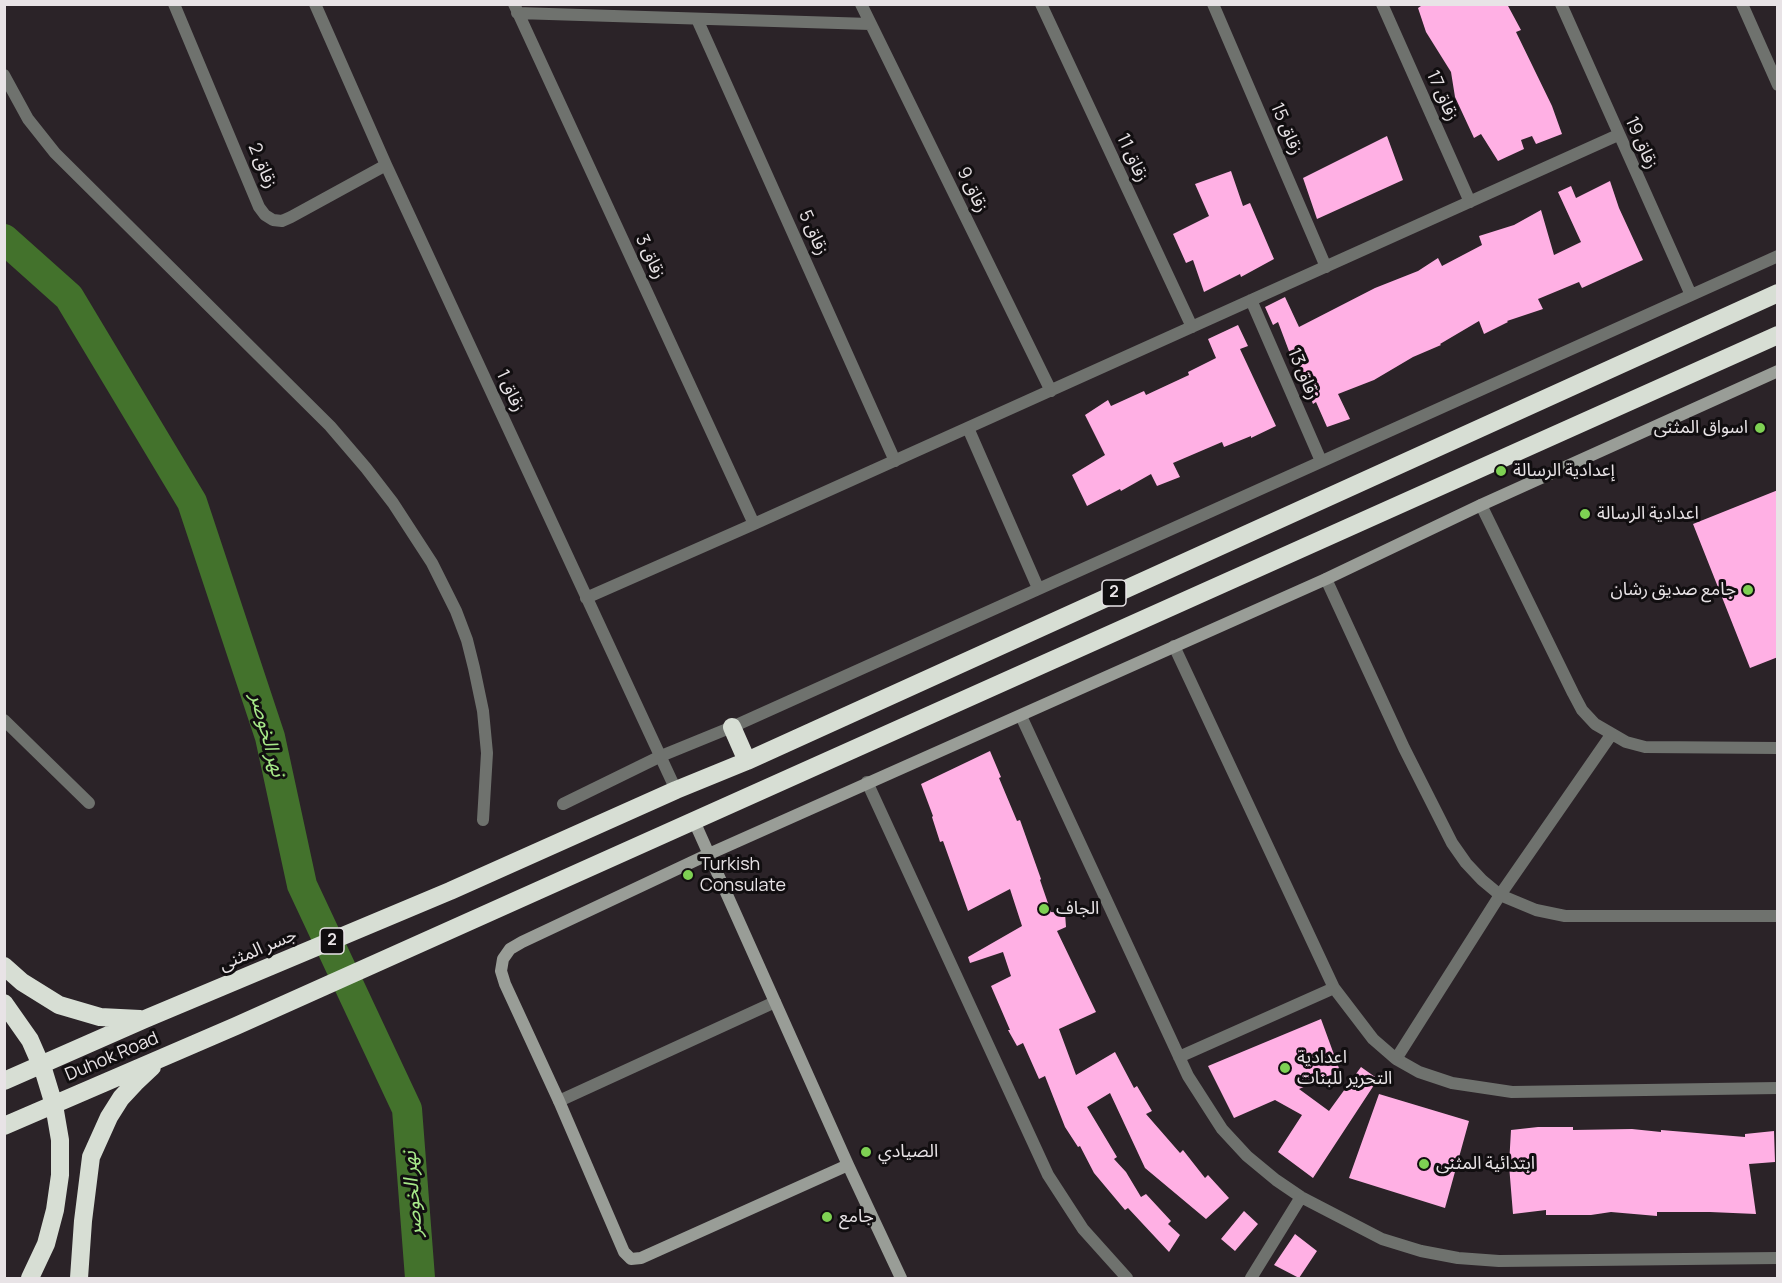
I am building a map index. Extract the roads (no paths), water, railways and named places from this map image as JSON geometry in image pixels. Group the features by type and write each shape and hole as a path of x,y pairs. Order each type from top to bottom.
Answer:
{"highway":[{"name":"2","path":"676,790 747,761 1778,293"},
{"name":"2","path":"694,821 1778,335"},
{"path":"732,727 747,761"},
{"name":"جسر المثنى","path":"214,991 450,891 676,790"},
{"name":"Duhok Road","path":"4,1126 236,1026 694,821"},
{"path":"4,966 22,982 59,1005 100,1017 145,1019"},
{"name":"Duhok Road","path":"10,1074 214,991"},
{"path":"4,1003 30,1040 44,1072 54,1105 60,1140 60,1175 55,1210 46,1244 31,1277"},
{"path":"79,1278 83,1221 95,1147 109,1117 122,1098 165,1056"}],"street":[{"name":"زقاق 2","path":"174,4 265,215 273,220 291,217 386,165"},
{"name":"زقاق 1","path":"315,4 386,165 676,790"},
{"name":"زقاق 9","path":"861,4 1051,391"},
{"name":"زقاق 11","path":"1041,4 1192,327"},
{"name":"زقاق 15","path":"1213,4 1326,267"},
{"name":"زقاق 17","path":"1382,4 1470,202"},
{"name":"زقاق 19","path":"1561,4 1691,295"},
{"path":"1742,4 1778,85"},
{"path":"515,9 697,19 870,24"},
{"name":"زقاق 3","path":"515,9 754,524"},
{"name":"زقاق 5","path":"697,19 895,461"},
{"path":"4,75 28,119 55,153 330,426 366,468 425,553 456,611 474,668 483,711 487,753 483,820"},
{"path":"586,598 1618,135"},
{"path":"563,804 661,756 732,727 1778,256"},
{"name":"زقاق 13","path":"1251,300 1321,462"},
{"path":"848,1165 640,1258 631,1259 624,1252 506,984 501,971 503,959 510,950 522,942 709,854 1326,579 1481,505 1778,371"},
{"path":"968,428 1038,588"},
{"path":"1481,505 1582,710 1595,724 1626,742 1657,748 1778,748"},
{"path":"1326,579 1404,748 1452,843 1466,863 1500,895 1536,910 1565,916 1778,916"},
{"path":"1174,646 1334,988 1373,1040 1396,1059 1419,1072 1452,1083 1512,1092 1778,1088"},
{"path":"1021,716 1179,1057 1205,1105 1222,1129 1254,1162 1276,1180 1301,1197 1383,1239 1421,1251 1458,1258 1499,1261 1778,1258"},
{"path":"4,720 89,803"},
{"path":"1396,1059 1500,895 1611,735"},
{"path":"867,782 1048,1175 1083,1230 1126,1278"},
{"path":"694,821 901,1278"},
{"path":"1179,1057 1334,988"},
{"path":"559,1101 775,1002"},
{"path":"1251,1278 1301,1197"}],"waterway":[{"name":"نهر الخوصر","path":"4,239 69,297 192,502 270,737 302,885 407,1109 420,1278"}],"place":[{"name":"اسواق المثنى","path":"1760,428"},
{"name":"إعدادية الرسالة","path":"1501,471"},
{"name":"اعدادية الرسالة","path":"1585,514"},
{"name":"جامع صديق رشان","path":"1748,590"},
{"name":"Turkish Consulate","path":"688,875"},
{"name":"الجاف","path":"1044,909"},
{"name":"اعدادية التحرير للبنات","path":"1285,1068"},
{"name":"الصيادي","path":"866,1152"},
{"name":"ابتدائية المثنى","path":"1424,1164"},
{"name":"جامع","path":"827,1217"}]}
